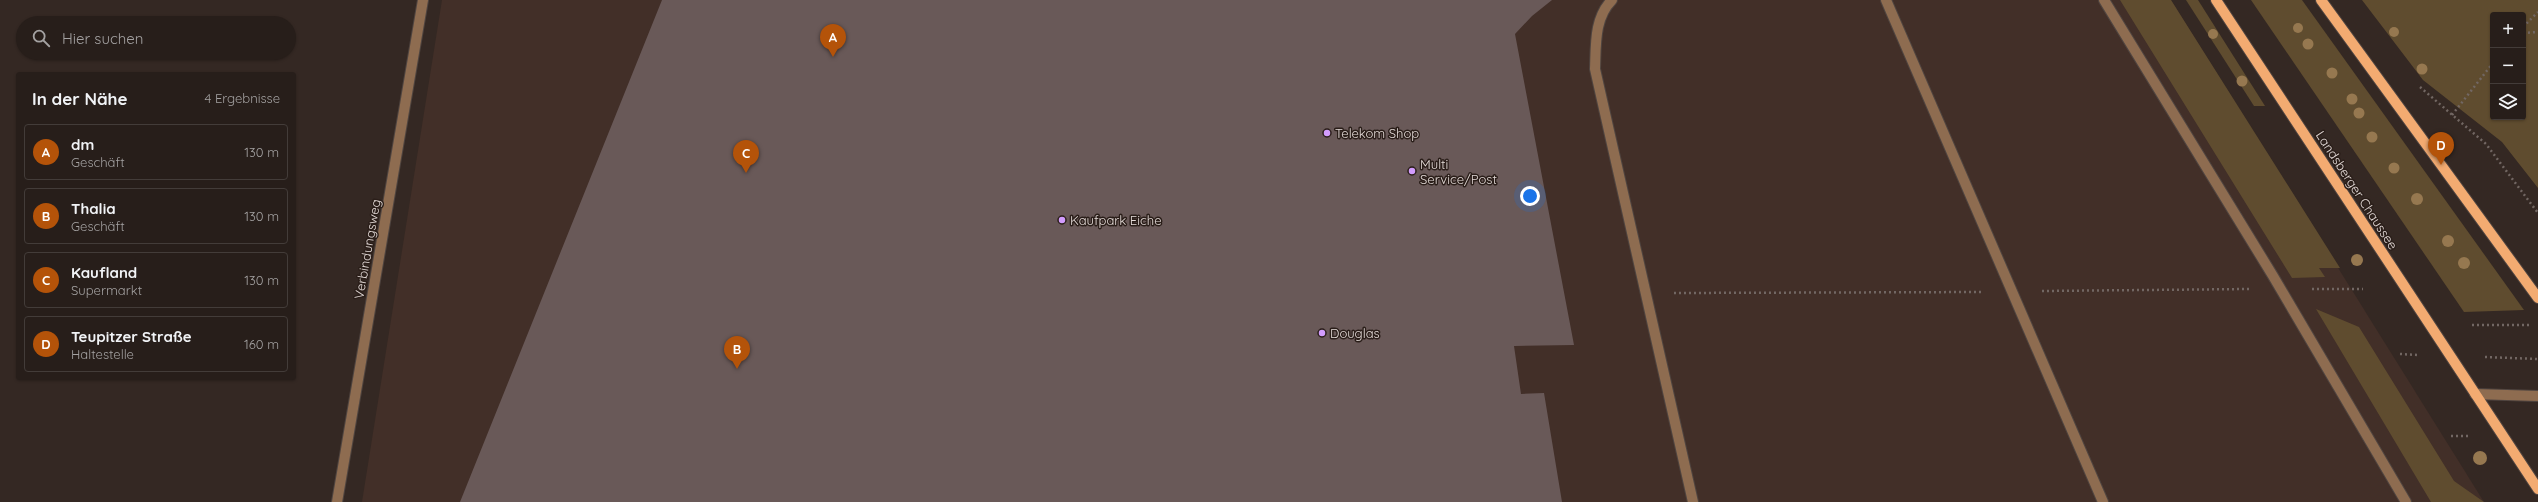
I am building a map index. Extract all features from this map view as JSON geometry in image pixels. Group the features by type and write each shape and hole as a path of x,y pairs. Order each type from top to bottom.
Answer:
{"main road":[{"name":"Landsberger Chaussee","path":"2216,0 2538,488"},
{"path":"2321,0 2538,298"}],"street":[{"name":"Verbindungsweg","path":"337,502 423,0"},
{"path":"1612,0 1605,5 1597,32 1595,69 1693,502"},
{"path":"1886,0 2103,502"},
{"path":"2104,0 2273,276 2406,502"},
{"path":"2475,394 2533,396"}],"path":[{"path":"2526,24 2538,12"},
{"path":"2526,33 2538,32"},
{"path":"2452,115 2490,67"},
{"path":"2415,80 2452,115 2486,144 2538,213"},
{"path":"2472,325 2534,325"}],"shaded area":[{"path":"442,0 2171,0 2484,502 362,502"},
{"path":"2120,0 2171,0 2340,268 2319,268 2325,277 2292,278"},
{"path":"2186,0 2198,0 2265,106 2254,106"},
{"path":"2251,0 2302,0 2524,310 2464,312"},
{"path":"2362,0 2538,0 2538,188 2502,142 2423,80"},
{"path":"2316,309 2359,327 2454,481 2484,502 2431,502"}],"building":[{"name":"Kaufpark Eiche","path":"662,0 1552,0 1532,16 1515,34 1574,345 1514,346 1521,394 1544,393 1562,502 460,502"}],"place":[{"name":"dm","path":"833,57"},
{"name":"Telekom Shop","path":"1327,133"},
{"name":"Teupitzer Straße","path":"2441,165"},
{"name":"Multi Service/Post","path":"1412,171"},
{"name":"Kaufland","path":"746,173"},
{"name":"Kaufpark Eiche","path":"1062,220"},
{"name":"Douglas","path":"1322,333"},
{"name":"Thalia","path":"737,369"}]}
